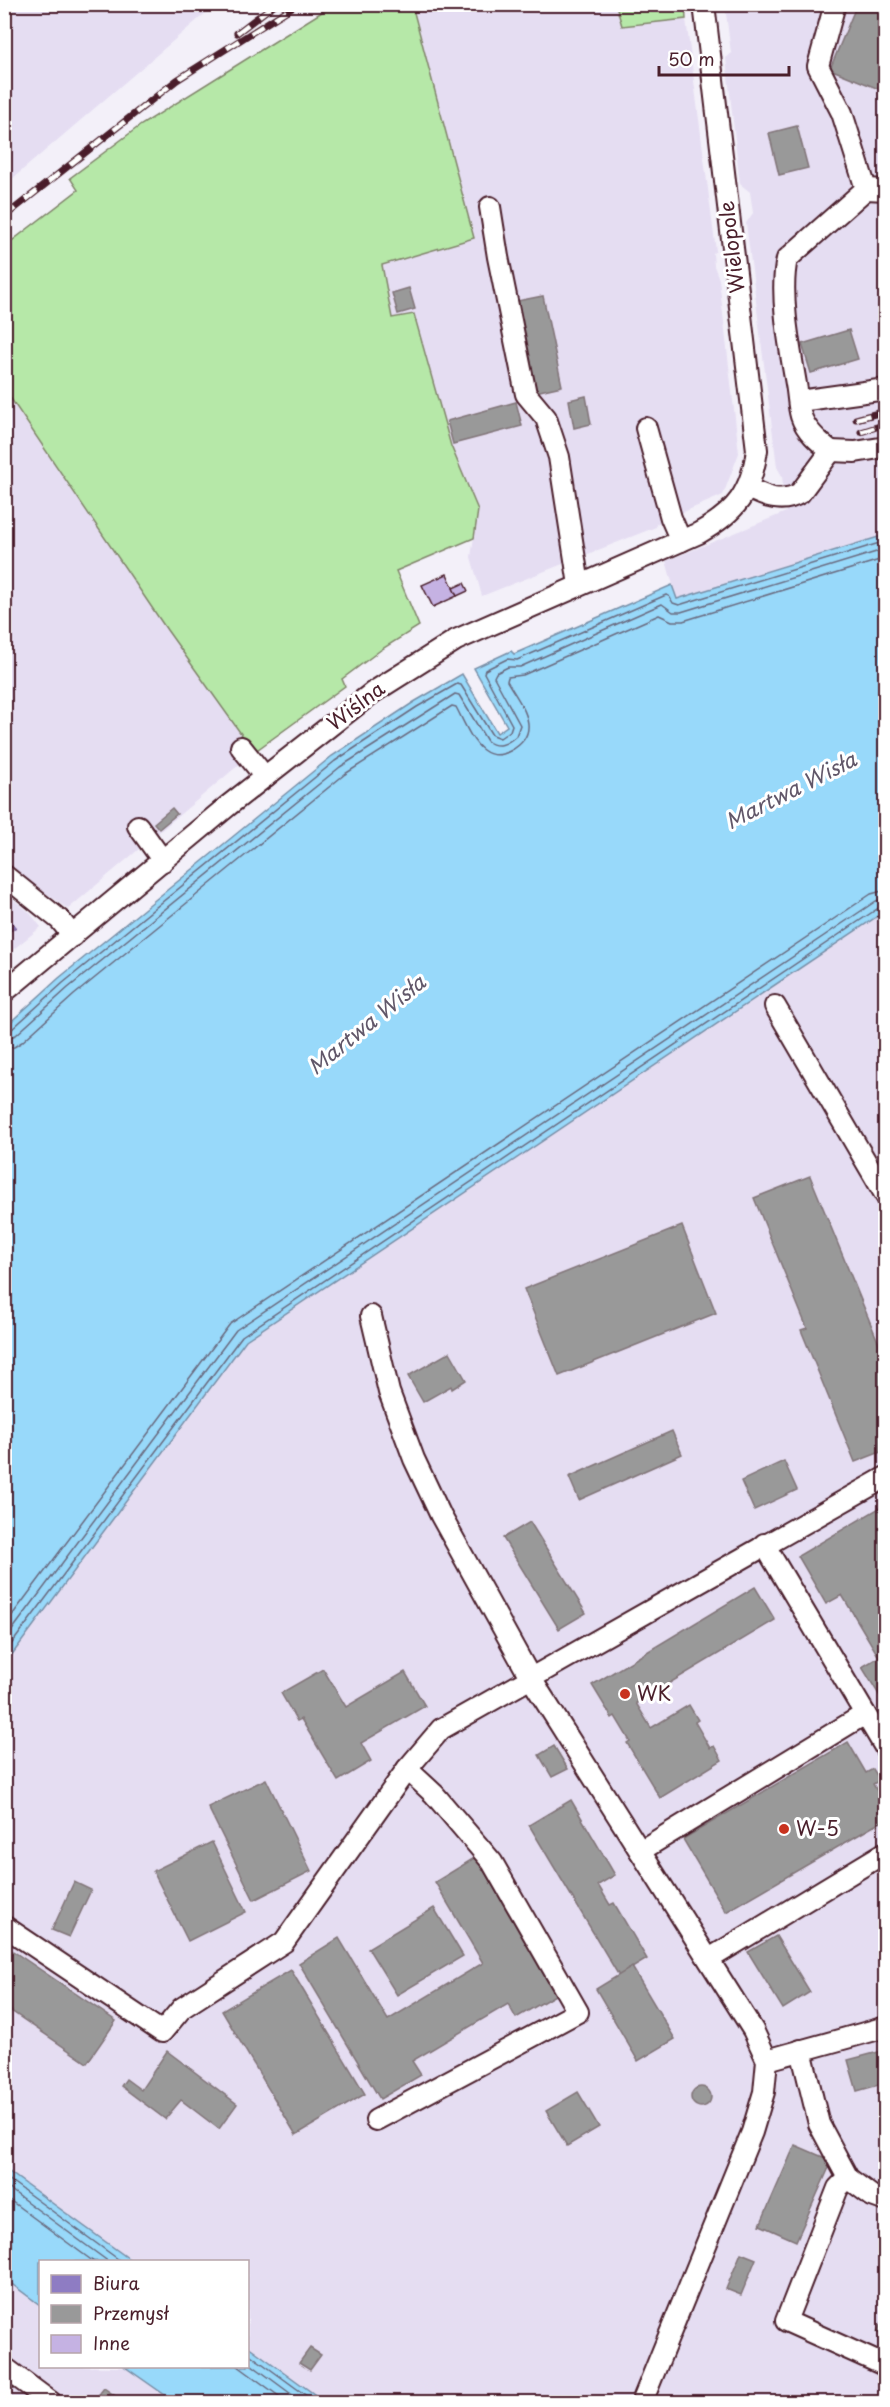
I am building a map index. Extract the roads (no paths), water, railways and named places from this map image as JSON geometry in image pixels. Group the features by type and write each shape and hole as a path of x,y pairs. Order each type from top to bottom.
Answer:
{"street":[{"name":"Wielopole","path":"704,4 757,450 748,488"},
{"path":"835,4 818,66 842,113 866,189"},
{"path":"885,190 866,189 787,259 783,274 790,351 801,417 808,429 831,451 855,452 885,447"},
{"path":"490,207 526,394 546,418 559,457 579,585"},
{"path":"799,401 885,390"},
{"path":"646,428 671,518 681,541"},
{"path":"748,488 774,499 793,497 800,493 831,451"},
{"name":"Wiślna","path":"4,992 265,777 372,693 439,650 507,616 681,541 719,522 735,507 748,488"},
{"path":"241,747 265,777"},
{"path":"138,826 163,861"},
{"path":"4,875 60,920 73,936"},
{"path":"775,1006 885,1196"},
{"path":"371,1316 389,1392 414,1459 441,1516 530,1677 753,2030 767,2060 764,2092 752,2132 642,2403"},
{"path":"4,1926 162,2032 182,2008 284,1942 407,1769 441,1729 885,1477"},
{"path":"764,1544 885,1749"},
{"path":"640,1851 865,1714"},
{"path":"376,2120 578,2012 492,1862 434,1794 407,1769"},
{"path":"709,1959 885,1852"},
{"path":"767,2060 885,2026"},
{"path":"801,2050 819,2124 848,2178 872,2196 885,2201"},
{"path":"848,2178 838,2188 786,2321 885,2366"},
{"path":"4,2367 51,2403"}],"water":[{"name":"Martwa Wisła","path":"885,535 885,911 246,1340 5,1664 5,1027 59,978 332,756 414,702 462,674 497,733 507,726 474,668 511,651 514,654 672,585 677,599"},
{"path":"4,2169 131,2260 39,2260 39,2304 5,2279"},
{"path":"249,2347 325,2402 175,2402 126,2368 249,2368"}],"railway":[{"path":"237,33 275,4"},
{"path":"4,217 177,80 297,4"},
{"path":"856,419 886,411"},
{"path":"861,432 886,424"}],"place":[{"name":"WK","path":"625,1694"},
{"name":"W-5","path":"784,1829"}]}
